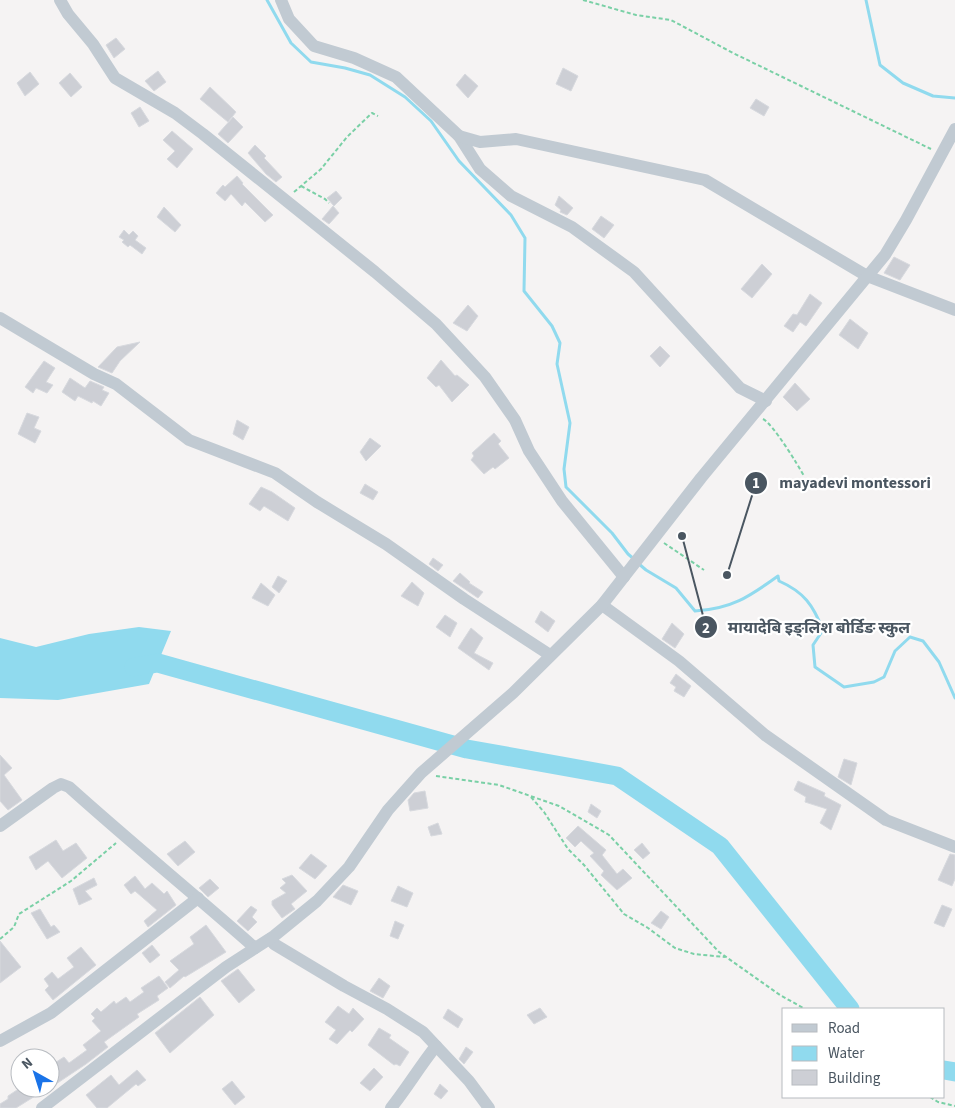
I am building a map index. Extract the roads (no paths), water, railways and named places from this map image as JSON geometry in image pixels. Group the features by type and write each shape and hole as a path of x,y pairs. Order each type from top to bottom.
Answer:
{"street":[{"path":"60,0 68,14 93,44 115,78 175,113 375,272 436,324 485,377 515,420 529,451 562,501 627,572"},
{"path":"281,0 289,19 314,46 354,58 396,77 458,136 480,169 510,196 572,227 634,272 740,388 766,401"},
{"path":"42,1108 226,967 270,939 317,901 349,867 388,810 426,769 513,693 550,654 602,605 700,478 766,401 885,255 955,129"},
{"path":"458,136 480,142 516,139 705,180 867,276 955,310"},
{"path":"0,318 94,374 116,384 189,440 275,473 386,544 464,599 550,654"},
{"path":"602,605 679,661 765,735 886,820 955,847"},
{"path":"0,826 61,784 69,787 255,948"},
{"path":"0,1041 51,1012 198,898"},
{"path":"270,939 274,944 423,1032 469,1081 489,1108"},
{"path":"391,1108 406,1090 436,1046"}],"water":[{"path":"139,627 171,631 149,684 58,700 0,698 0,638 36,647 89,634"}],"waterway":[{"path":"267,0 291,43 311,62 370,75 405,97 431,121 459,161 511,215 525,238 524,291 552,326 560,343 557,364 570,423 564,469 566,487 612,533 635,560"},
{"path":"866,0 880,65 903,83 933,96 955,98"},
{"path":"639,564 676,588 695,611 719,608 739,601 778,576 779,581 788,585 807,600 823,630 813,645 815,667 844,687 874,682 884,677 895,651 910,637 923,641 939,662 955,698"},
{"path":"134,667 158,663 467,749 617,776 720,846 849,1008"},
{"path":"945,1070 955,1072"}],"place":[{"name":"मायादेबि इङ्लिश बोर्डिङ स्कुल","path":"682,536"},
{"name":"mayadevi montessori","path":"727,575"}]}
